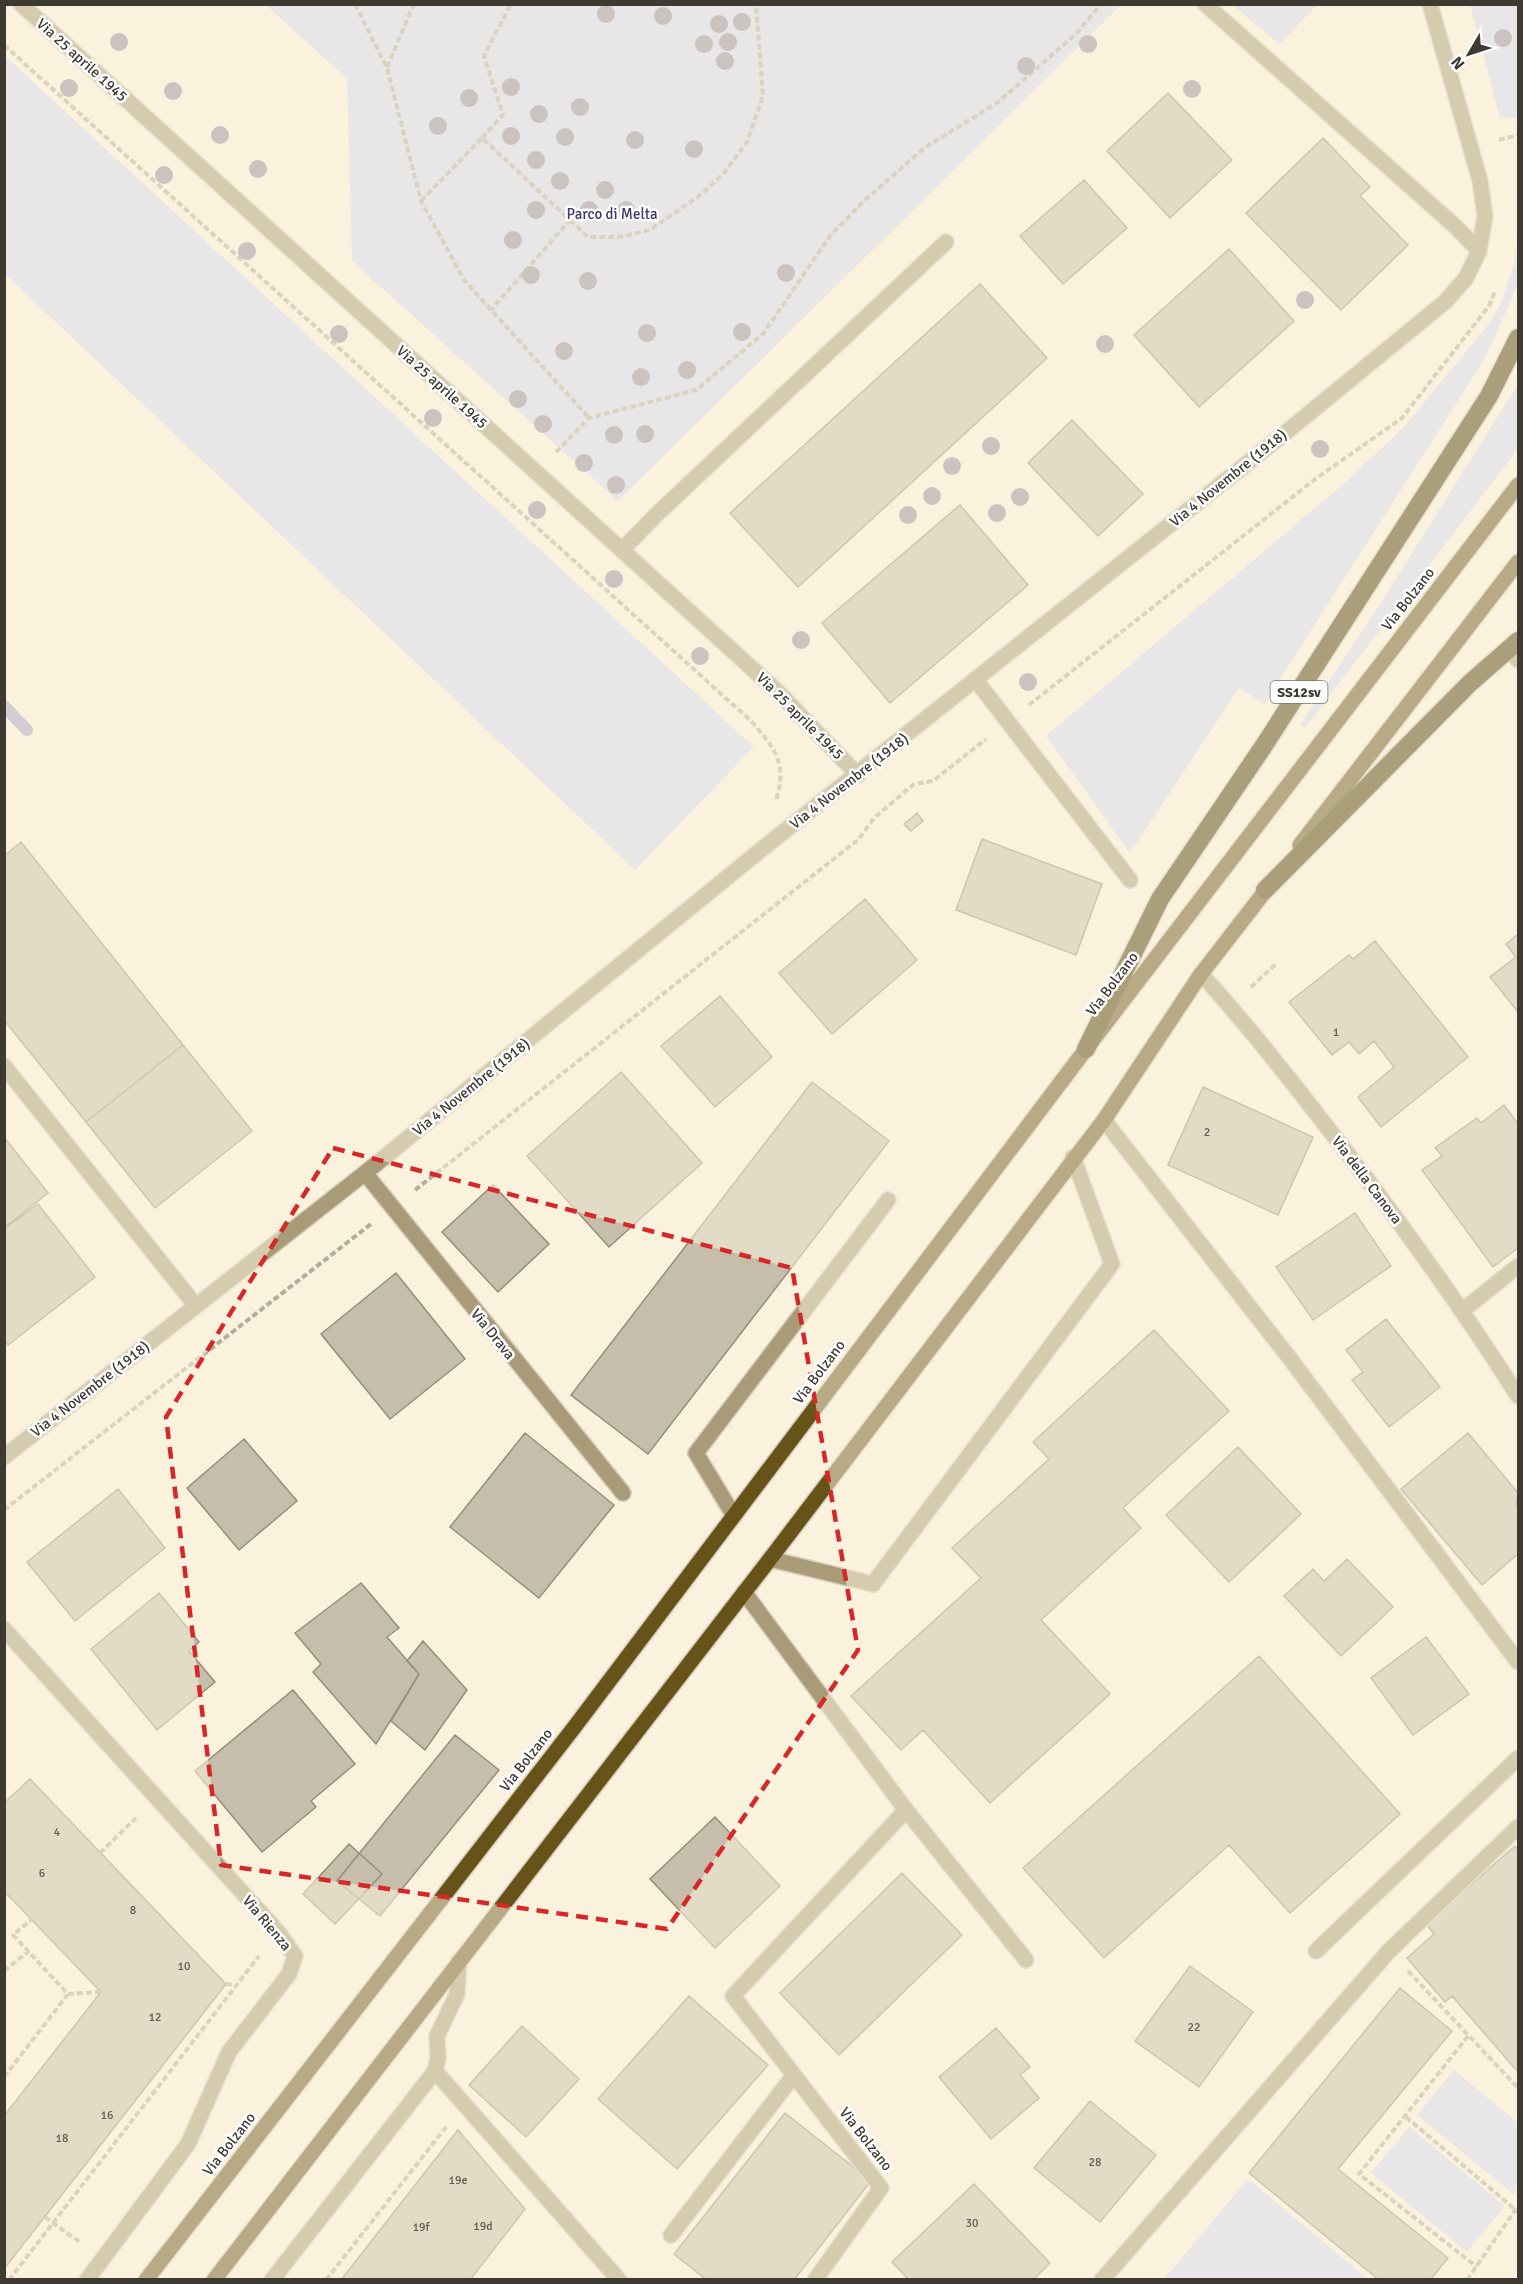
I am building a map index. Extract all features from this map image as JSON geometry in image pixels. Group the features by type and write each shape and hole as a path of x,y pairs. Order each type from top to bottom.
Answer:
{"highway":[{"name":"SS12sv","path":"1086,1049 1160,899 1263,747 1489,396 1518,338"},
{"path":"1265,891 1470,683 1515,650"}],"main road":[{"name":"Via Bolzano","path":"146,2280 576,1725 1086,1049 1518,485"},
{"path":"214,2280 770,1559 1073,1157 1104,1120 1201,974 1518,562"}],"street":[{"name":"Via 25 aprile 1945","path":"21,4 778,692 858,775"},
{"path":"1205,4 1456,227 1479,251"},
{"name":"Via 4 Novembre (1918)","path":"4,1457 365,1173 762,849 858,775 975,679 1279,438 1446,301 1466,278 1479,251 1485,216 1480,182 1430,4"},
{"path":"622,550 656,515 946,242"},
{"path":"975,679 1130,880"},
{"name":"Via della Canova","path":"1201,974 1231,1006 1363,1173 1462,1311 1518,1396"},
{"path":"4,1066 196,1306"},
{"path":"1104,1120 1291,1360 1518,1662"},
{"path":"770,1559 873,1584 1112,1264 1073,1157"},
{"name":"Via Drava","path":"365,1173 623,1493"},
{"path":"734,1516 696,1453 888,1200"},
{"path":"1462,1311 1518,1266"},
{"path":"744,1592 906,1810 1026,1960"},
{"name":"Via Rienza","path":"4,1629 278,1932 295,1956 289,1974 229,2052 188,2144 87,2280"},
{"path":"1316,1951 1518,1758"},
{"name":"Via Bolzano","path":"815,2280 881,2188 733,1996 906,1810"},
{"path":"1102,2280 1389,1951 1518,1827"},
{"path":"272,2280 435,2072 438,2058 436,2036 457,1994 459,1962"},
{"path":"435,2072 619,2280"},
{"path":"671,2235 795,2075"}],"path":[{"path":"355,4 387,68 421,201 464,280 589,418"},
{"path":"387,68 414,4"},
{"path":"421,201 503,115 484,56 511,4"},
{"path":"482,138 588,237 619,237 650,230 702,194 723,174 747,142 763,96 756,4"},
{"path":"537,473 589,418 696,390 763,334 830,236 862,203 924,148 997,103 1077,33 1101,4"},
{"path":"4,45 751,721 776,749 781,785 774,807"},
{"path":"491,310 570,220"},
{"path":"4,1510 392,1208 859,839 874,818 914,784 933,781 1314,480 1402,418"},
{"path":"1231,1006 1277,963"},
{"path":"100,1853 156,1799"},
{"path":"32,1919 14,1935 68,1994"},
{"path":"9,2280 278,1932"},
{"path":"4,1971 29,1951"},
{"path":"1389,1951 1518,2088"},
{"path":"226,1984 237,1985"},
{"path":"4,2076 68,1994 101,1992"},
{"path":"1468,2036 1359,2174 1477,2267"},
{"path":"326,2280 464,2103"},
{"path":"1406,2117 1518,2210 1467,2280"},
{"path":"45,2217 88,2248"}],"highlighted area":[{"path":"333,1148 792,1268 858,1650 667,1929 221,1865 166,1417"}],"green space":[{"name":"Parco di Melta","path":"266,5 1121,5 618,501 352,261 347,79"},
{"path":"1233,5 1317,5 1279,44"},
{"path":"1470,5 1518,5 1518,118 1500,118"},
{"path":"5,56 754,747 635,870 5,274"},
{"path":"1518,226 1518,285 1484,360 1264,704 1239,688 1130,853 1046,736 1348,480 1403,428 1487,326 1501,304 1514,263"},
{"path":"1518,384 1518,449 1305,728 1300,725 1377,609"},
{"path":"1454,2070 1518,2123 1518,2188 1513,2194 1417,2115"},
{"path":"1409,2127 1505,2206 1467,2252 1371,2173"},
{"path":"1248,2179 1368,2279 1164,2279"}],"building":[{"path":"1168,93 1232,160 1170,218 1107,151"},
{"path":"1323,138 1370,187 1360,196 1408,245 1341,310 1246,213"},
{"path":"1084,180 1127,228 1063,284 1020,236"},
{"path":"1229,249 1294,321 1199,407 1134,335"},
{"path":"980,284 1047,358 798,587 730,513"},
{"path":"1072,420 1143,494 1098,536 1028,463"},
{"path":"960,505 1028,585 890,703 822,623"},
{"path":"917,813 923,821 911,831 904,824"},
{"path":"982,839 1102,884 1076,955 956,910"},
{"path":"21,842 183,1045 86,1122 4,1020 4,856"},
{"path":"865,899 917,960 832,1034 779,973"},
{"path":"1518,934 1518,1012 1490,977 1516,957 1506,944"},
{"path":"1375,941 1468,1057 1381,1127 1358,1097 1394,1067 1374,1041 1359,1054 1349,1042 1332,1055 1289,1002 1349,955 1353,959"},
{"path":"720,996 772,1057 715,1107 661,1046"},
{"path":"183,1045 252,1131 155,1208 86,1122"},
{"path":"621,1072 702,1163 609,1247 527,1156"},
{"path":"812,1082 889,1141 648,1454 571,1395"},
{"path":"1203,1087 1313,1137 1278,1215 1168,1165"},
{"path":"1504,1105 1518,1124 1518,1248 1493,1267 1422,1170 1442,1156 1435,1148 1477,1118 1481,1123"},
{"path":"4,1137 48,1193 4,1228"},
{"path":"493,1185 549,1244 498,1292 442,1232"},
{"path":"38,1204 95,1277 8,1345 4,1340 4,1229"},
{"path":"1355,1213 1391,1266 1313,1320 1276,1267"},
{"path":"396,1273 465,1359 390,1419 321,1334"},
{"path":"1386,1319 1440,1387 1389,1427 1352,1380 1363,1372 1346,1350"},
{"path":"1154,1330 1229,1411 1123,1508 1141,1528 1041,1620 1110,1694 990,1803 923,1730 901,1750 851,1696 981,1578 952,1548 1049,1459 1033,1442"},
{"path":"525,1433 614,1505 539,1598 450,1527"},
{"path":"1468,1433 1518,1493 1516,1504 1518,1507 1518,1554 1482,1585 1401,1489"},
{"path":"244,1439 297,1501 239,1550 187,1488"},
{"path":"1238,1447 1301,1514 1229,1582 1166,1515"},
{"path":"118,1489 165,1548 75,1621 27,1562"},
{"path":"1347,1559 1393,1607 1341,1656 1284,1596 1313,1569 1324,1581"},
{"path":"361,1583 399,1628 387,1637 419,1674 376,1744 313,1672 321,1664 295,1633"},
{"path":"159,1593 199,1642 189,1651 215,1682 157,1730 91,1649"},
{"path":"1426,1637 1469,1694 1413,1735 1371,1678"},
{"path":"423,1641 467,1690 425,1750 391,1721 419,1674 407,1661"},
{"path":"1259,1656 1400,1814 1290,1913 1229,1845 1104,1958 1023,1868"},
{"path":"293,1690 355,1764 311,1801 316,1807 262,1852 195,1771"},
{"path":"455,1735 499,1770 380,1916 337,1881"},
{"path":"30,1779 226,1984 4,2269 4,2116 101,1992 4,1891 4,1803"},
{"path":"715,1817 780,1886 715,1948 650,1879"},
{"path":"349,1844 382,1874 335,1924 303,1894"},
{"path":"1515,1846 1518,1849 1518,2072 1452,1996 1445,2002 1407,1958 1434,1934 1426,1924"},
{"path":"902,1873 962,1935 839,2055 780,1993"},
{"path":"1190,1966 1253,2012 1199,2087 1135,2041"},
{"path":"1400,1988 1452,2031 1338,2169 1448,2258 1430,2280 1379,2280 1249,2173"},
{"path":"689,1996 768,2065 677,2169 598,2099"},
{"path":"522,2026 579,2079 526,2137 469,2085"},
{"path":"996,2028 1030,2067 1020,2075 1039,2098 991,2139 939,2077"},
{"path":"1090,2101 1156,2155 1100,2222 1034,2168"},
{"path":"785,2113 871,2181 794,2280 707,2280 674,2254"},
{"path":"458,2130 525,2209 470,2280 341,2280"},
{"path":"974,2184 1050,2263 1033,2280 909,2280 892,2262"}],"waterway":[{"path":"4,706 27,730"}]}
